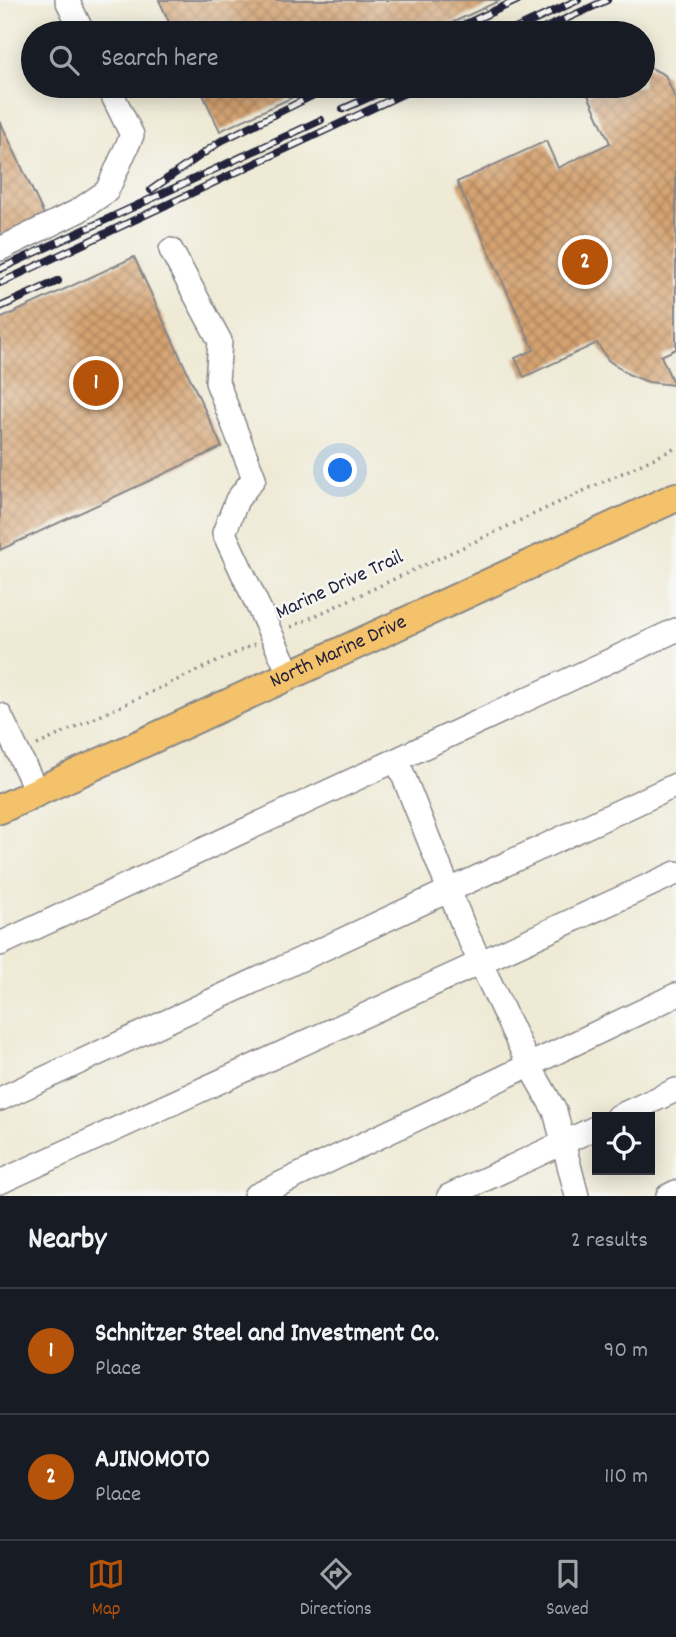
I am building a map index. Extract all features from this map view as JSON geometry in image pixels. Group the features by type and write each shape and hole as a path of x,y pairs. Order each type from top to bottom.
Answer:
{"main road":[{"name":"North Marine Drive","path":"0,809 676,496"}],"lane":[{"path":"67,0 77,21"},
{"path":"0,249 78,211 107,191 132,135 114,98"},
{"path":"171,250 220,341 217,382 254,478 237,500 225,533 290,675"},
{"path":"0,944 676,630"},
{"path":"0,715 37,792"},
{"path":"397,760 465,930 529,1065 550,1099 565,1142 577,1196"},
{"path":"0,1099 676,785"},
{"path":"0,1182 676,873"},
{"path":"255,1196 676,995"},
{"path":"628,1112 676,1090"},
{"path":"449,1196 592,1128"},
{"path":"668,1196 676,1192"}],"path":[{"name":"Marine Drive Trail","path":"18,753 676,448"}],"building":[{"path":"159,0 501,0 456,21 169,21"},
{"path":"655,70 665,75 676,100 676,349 661,356 674,385 648,382 628,374 608,360 597,343 524,377 515,358 534,350 457,182 546,141 558,168 610,143 589,98 655,98"},
{"path":"205,98 291,98 220,131"},
{"path":"0,121 46,219 0,241"},
{"path":"134,257 222,447 0,550 0,319"}],"railway":[{"path":"472,21 518,0"},
{"path":"533,21 578,0"},
{"path":"561,21 607,0"},
{"path":"151,190 221,141 308,98"},
{"path":"343,109 367,98"},
{"path":"0,283 394,98"},
{"path":"0,269 321,120"},
{"path":"0,307 58,281"}],"place":[{"name":"AJINOMOTO","path":"585,262"},
{"name":"Schnitzer Steel and Investment Co.","path":"96,383"}]}
